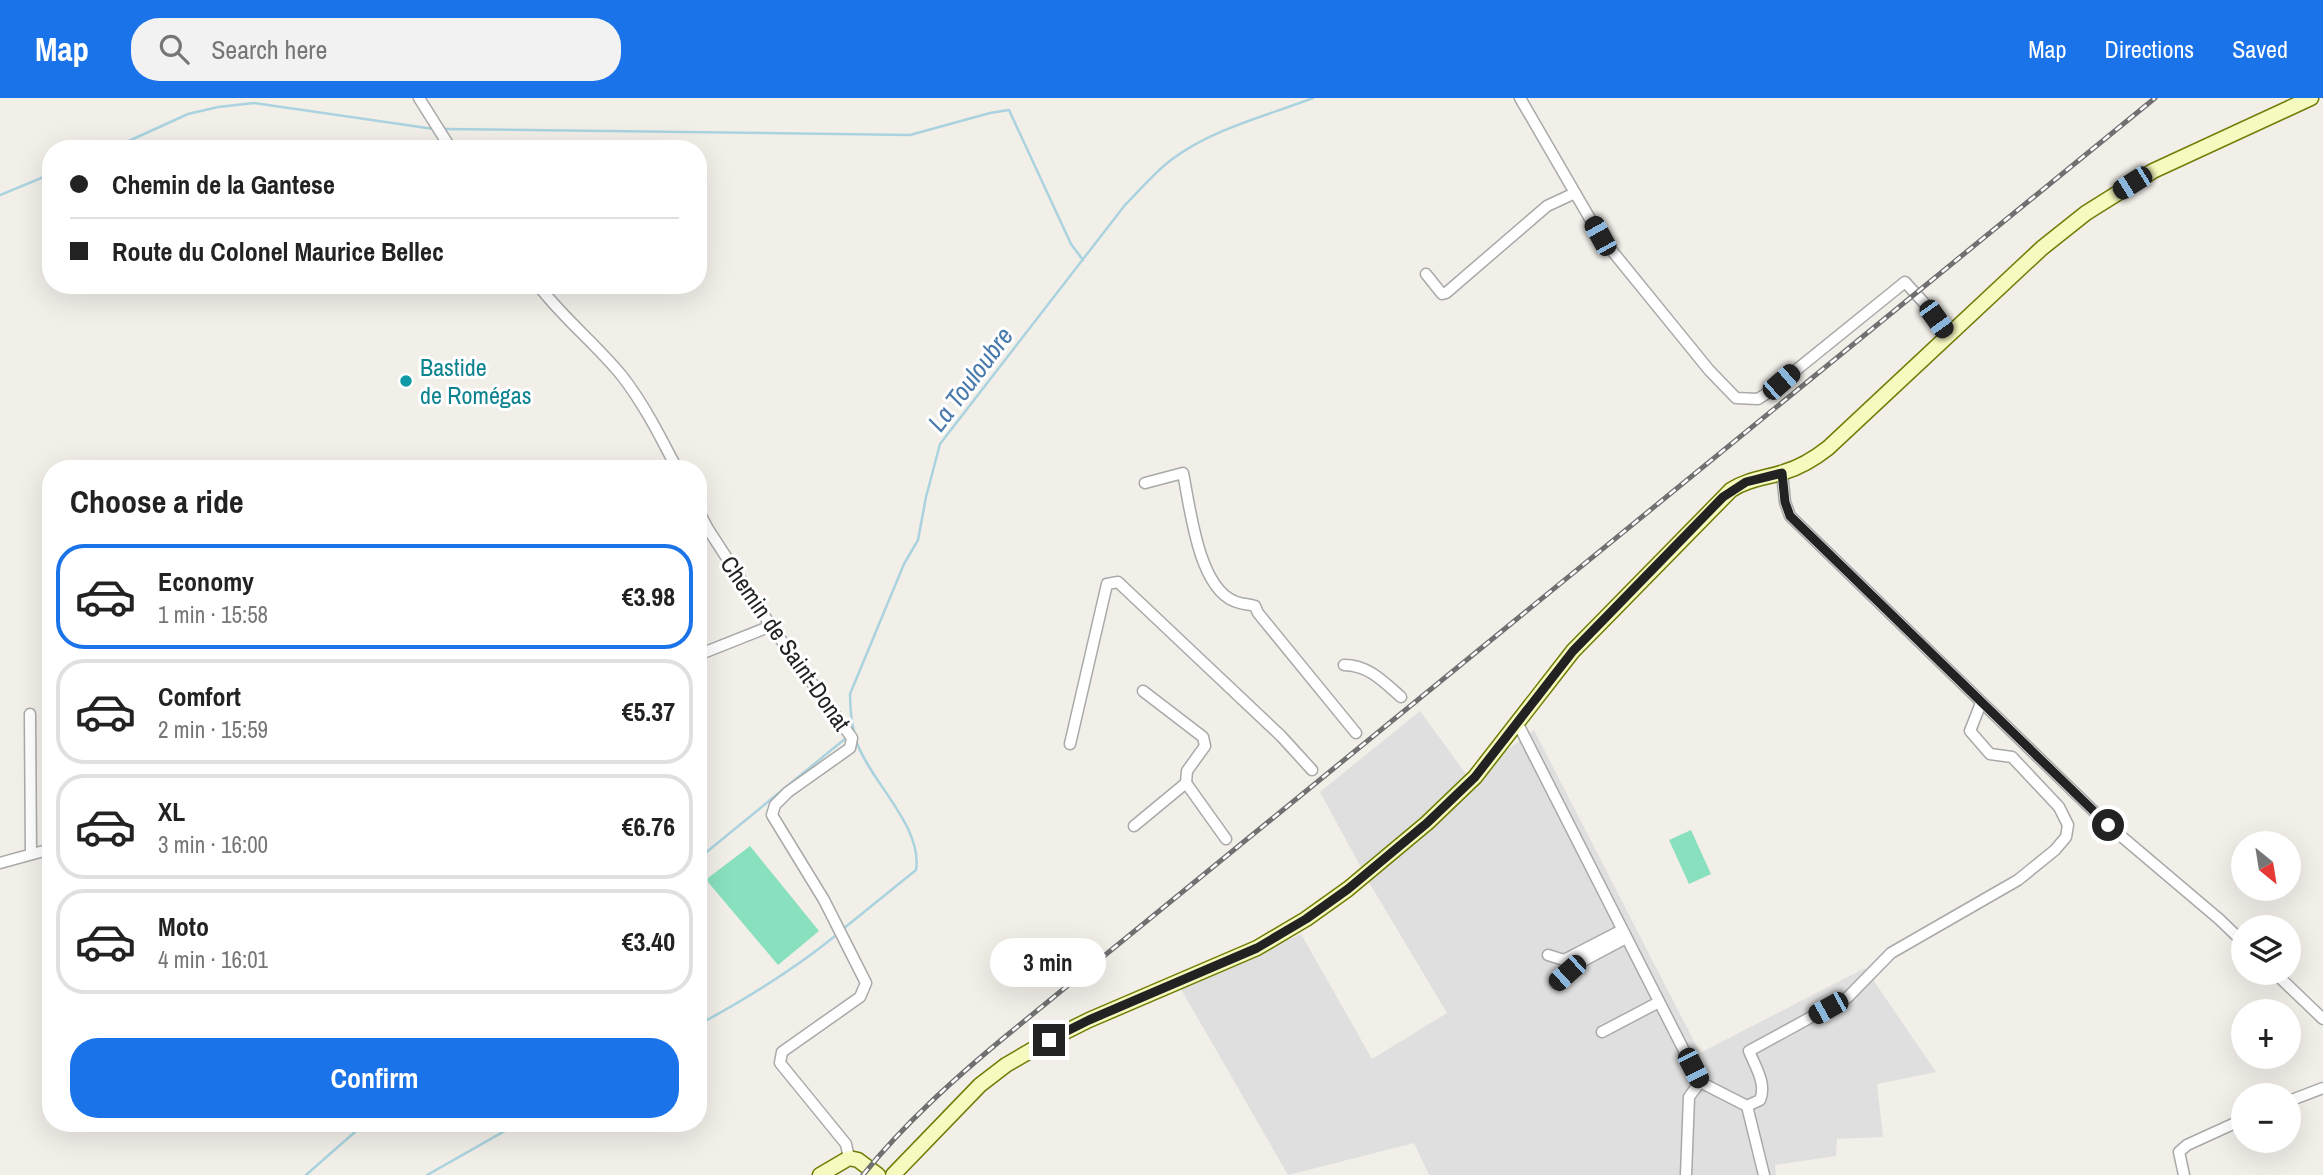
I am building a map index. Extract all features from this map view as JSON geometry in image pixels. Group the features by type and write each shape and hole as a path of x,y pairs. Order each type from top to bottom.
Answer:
{"main road":[{"path":"893,1175 980,1085 1006,1065 1089,1020 1257,948 1297,925 1348,889 1460,793 1518,724 1573,651 1723,497 1746,482 1804,465 1829,448 2042,248 2096,206 2153,171 2311,98"},
{"path":"2296,105 2319,98"},
{"path":"820,1175 849,1158 858,1160 878,1175"}],"street":[{"path":"419,98 445,140"},
{"path":"1520,98 1600,236 1709,370 1736,398 1758,399 1769,392 1905,282 1948,337"},
{"path":"1426,274 1442,294 1446,293 1547,205 1576,193"},
{"path":"545,294 622,377 672,460"},
{"path":"1145,484 1183,473 1197,545 1208,574 1232,601 1255,606 1356,733"},
{"path":"1782,473 1785,502 1790,516 2108,825 2231,931"},
{"name":"Chemin de Saint-Donat","path":"707,528 771,626 852,738 850,748 788,792 775,805 772,814 824,900 866,983 860,997 782,1052 780,1063 846,1144 849,1158"},
{"path":"1070,744 1107,584 1118,582 1282,736 1312,770"},
{"path":"707,651 771,626"},
{"path":"1344,665 1359,665 1401,696"},
{"path":"1143,691 1203,737 1205,746 1187,771 1186,783 1226,839"},
{"path":"1747,1106 1760,1100 1763,1094 1762,1082 1749,1051 1848,997 1891,953 2018,880 2066,837 2068,825 2059,807 2012,757 1990,754 1970,731 1981,703"},
{"path":"30,714 31,854"},
{"path":"1518,724 1700,1082 1747,1106 1764,1175"},
{"path":"1134,825 1186,783"},
{"path":"0,863 42,851"},
{"path":"1548,955 1564,960 1624,934"},
{"path":"1555,983 1624,934"},
{"path":"2288,985 2323,1019"},
{"path":"1602,1032 1659,1002"},
{"path":"1686,1175 1689,1097 1700,1082"},
{"path":"2301,1096 2323,1088"},
{"path":"2184,1175 2179,1152 2187,1145 2231,1125"}],"shaded area":[{"path":"1420,711 1469,778 1534,730 1700,1053 1865,968 1936,1072 1877,1084 1883,1137 1837,1139 1836,1156 1775,1165 1776,1175 1429,1175 1414,1143 1288,1175 1181,989 1301,934 1372,1059 1447,1013 1370,884 1320,792"}],"green space":[{"path":"1691,830 1711,874 1689,884 1669,840"},
{"path":"750,846 819,931 778,965 708,882 708,878"}],"waterway":[{"name":"La Touloubre","path":"843,929 916,870 912,838 857,743 850,694 904,564 918,540 940,444 1125,205 1159,170 1204,140 1313,98"},
{"path":"131,140 188,114 254,103 434,129"},
{"path":"444,129 910,135 1009,110 1071,244 1083,260"},
{"path":"0,195 42,178"},
{"path":"707,852 846,738"},
{"name":"La Touloubre","path":"707,1020 768,984 835,936"},
{"path":"306,1175 355,1132"},
{"name":"La Touloubre","path":"427,1175 503,1132"}],"railway":[{"path":"863,1175 931,1102 1006,1036 2155,98"}],"place":[{"name":"Bastide de Romégas","path":"406,381"}],"route":[{"path":"1049,1040 1089,1020 1257,948 1306,919 1348,889 1460,793 1500,747 1573,651 1723,497 1738,485 1782,473 1785,502 1790,516 2108,825"}]}
